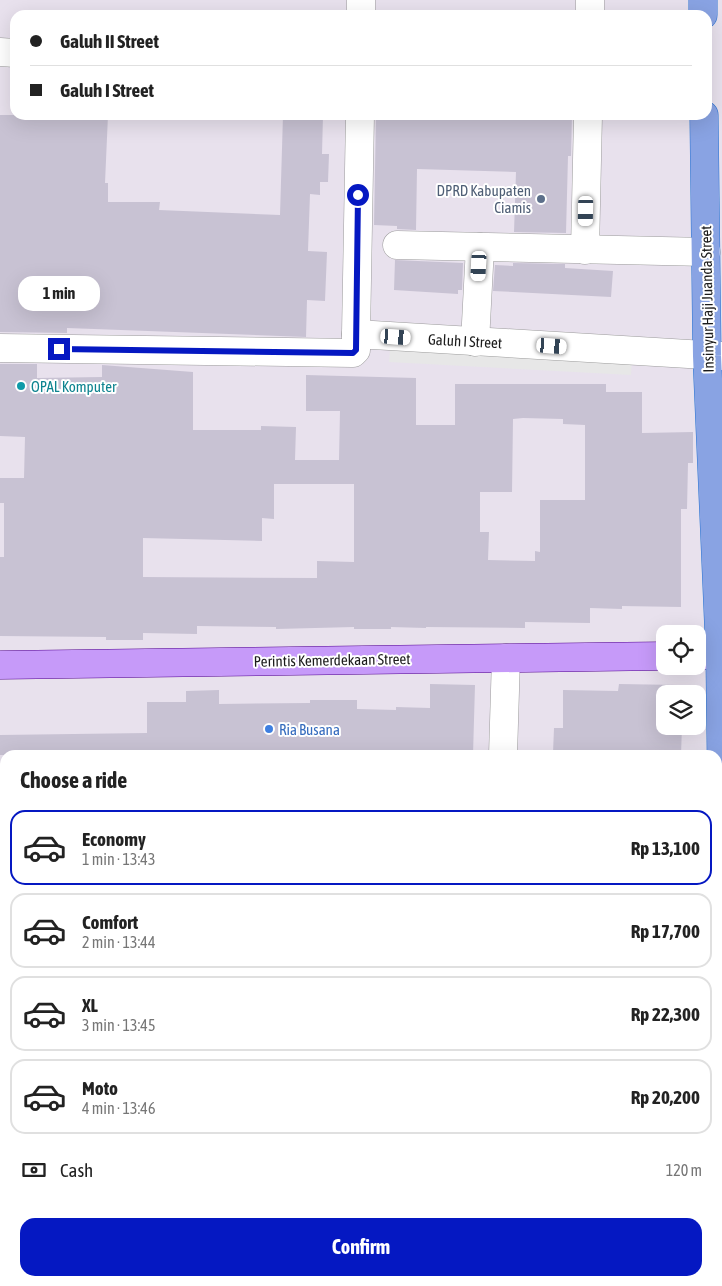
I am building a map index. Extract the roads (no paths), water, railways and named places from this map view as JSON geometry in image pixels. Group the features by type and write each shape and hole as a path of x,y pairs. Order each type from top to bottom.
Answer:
{"highway":[{"name":"Insinyur Haji Juanda Street","path":"704,120 706,252 715,356 709,655 717,750"}],"main road":[{"name":"Perintis Kemerdekaan Street","path":"0,665 656,656"}],"street":[{"path":"0,348 353,353 356,350 360,120"},
{"path":"585,250 588,120"},
{"path":"397,245 706,252"},
{"path":"475,342 480,247"},
{"name":"Galuh I Street","path":"356,334 715,356"},
{"path":"503,750 506,658"}],"place":[{"name":"DPRD Kabupaten Ciamis","path":"541,199"},
{"name":"OPAL Komputer","path":"21,386"},
{"name":"Ria Busana","path":"269,729"}]}
